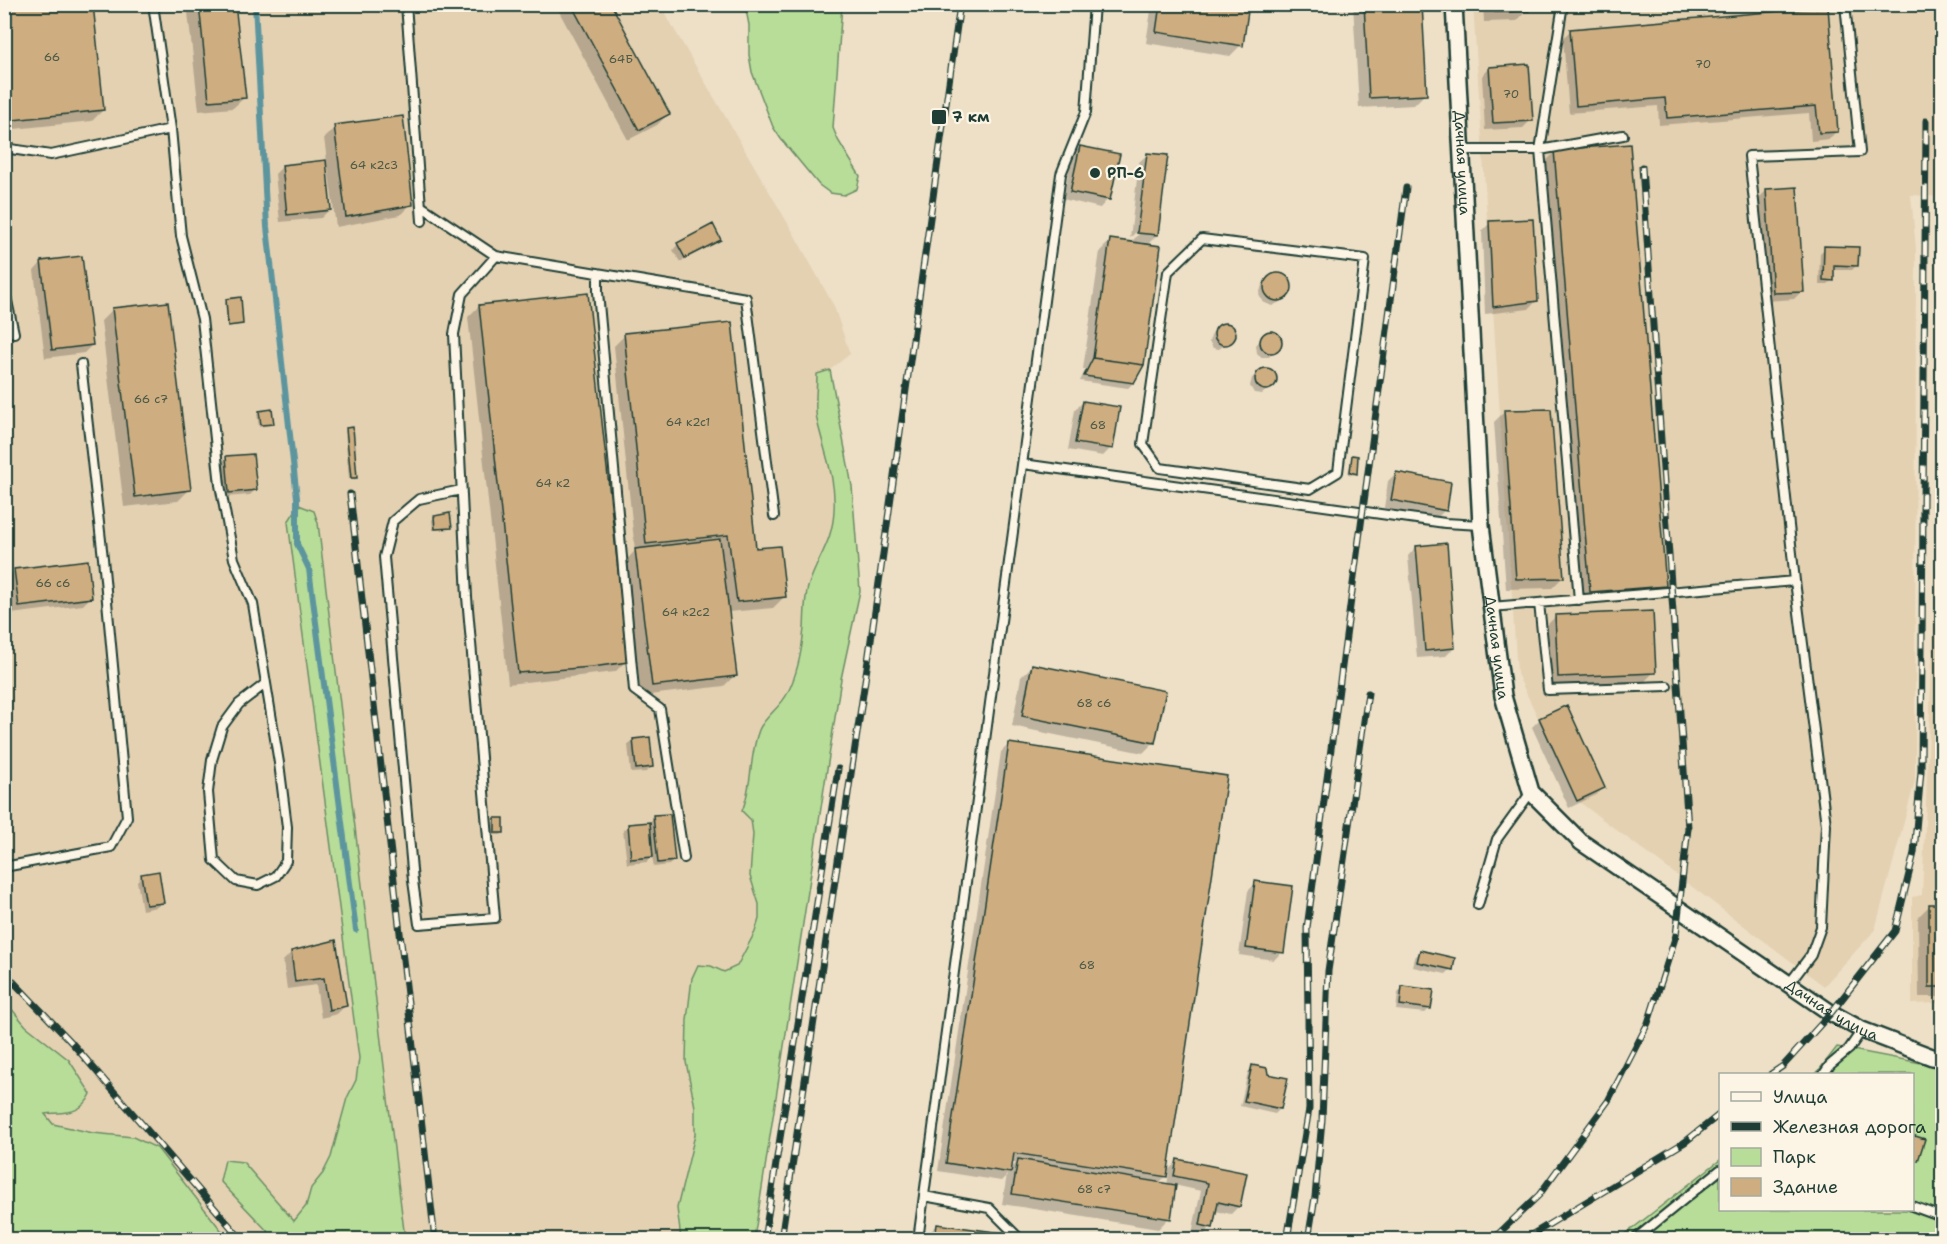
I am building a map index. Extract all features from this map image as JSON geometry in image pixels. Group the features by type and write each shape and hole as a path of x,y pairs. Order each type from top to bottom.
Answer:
{"street":[{"name":"Дачная улица","path":"1454,4 1481,525 1503,696 1531,792 1581,842 1831,1013 1862,1030 1932,1057 1942,1058"}],"lane":[{"path":"153,4 171,129 181,236 202,319 220,485 234,560 253,604 279,763 287,827 286,861 276,876 258,885 236,881 214,860 208,792 212,759 222,727 239,704 266,684"},
{"path":"406,4 422,221"},
{"path":"918,1239 1061,174 1086,112 1094,4"},
{"path":"1563,4 1540,150 1579,600"},
{"path":"1789,984 1811,955 1821,927 1826,825 1795,581 1749,156 1860,152 1845,4"},
{"path":"4,148 51,155 171,129"},
{"path":"1461,150 1540,150 1623,135"},
{"path":"420,206 496,256 746,298 774,516"},
{"path":"1202,239 1365,259 1338,472 1310,489 1160,468 1143,444 1168,272 1202,239"},
{"path":"461,490 418,499 393,521 384,557 413,881 419,924 495,918 467,597 454,334 462,294 496,256"},
{"path":"598,273 634,690 660,709 684,858"},
{"path":"4,287 14,333"},
{"path":"4,867 111,847 127,817 103,558 81,364"},
{"path":"1023,464 1445,523 1481,525"},
{"path":"1491,607 1795,581"},
{"path":"1539,603 1548,690 1667,686"},
{"path":"1478,905 1497,839 1531,792"},
{"path":"1825,1073 1830,1065 1849,1049 1862,1030"},
{"path":"1634,1239 1719,1171"},
{"path":"924,1196 989,1208 1019,1238 1024,1239"},
{"path":"1914,1207 1942,1217"}],"shaded area":[{"path":"4,5 660,5 834,306 850,354 830,370 817,374 816,404 817,419 832,477 834,520 827,547 819,560 796,670 786,696 767,718 742,811 751,820 753,834 750,876 759,904 759,919 755,932 737,967 724,972 711,966 692,978 687,1020 686,1062 695,1107 695,1135 687,1163 677,1221 681,1239 228,1239 157,1148 133,1137 93,1133 53,1125 44,1114 73,1112 91,1094 69,1060 26,1026 5,1000"},
{"path":"1473,5 1942,5 1942,197 1911,195 1916,249 1915,781 1875,930 1824,986 1578,801 1517,674"},
{"path":"1942,426 1942,1003 1912,1004 1912,897 1922,895"}],"green space":[{"path":"745,5 842,5 833,128 860,176 857,189 844,195 830,193 819,185 773,127 752,72 749,55 749,25"},
{"path":"830,370 852,486 860,591 841,679 754,1239 681,1239 677,1208 695,1135 695,1107 686,1062 687,1020 692,978 698,965 711,966 724,972 737,966 755,932 759,919 759,904 750,876 753,834 751,820 742,811 759,730 791,687 802,645 808,587 828,541 833,521 833,487 816,409 817,374"},
{"path":"299,505 314,511 318,523 405,1239 275,1239 220,1181 225,1160 243,1162 294,1221 306,1206 311,1188 323,1173 331,1157 347,1098 356,1080 359,1058 288,522"},
{"path":"4,1000 26,1026 69,1060 91,1094 83,1106 78,1109 45,1114 53,1124 93,1133 133,1137 157,1148 228,1239 5,1239"},
{"path":"1837,1047 1942,1067 1942,1239 1618,1240 1719,1161 1719,1211 1914,1211 1914,1073 1817,1073"}],"building":[{"path":"4,4 93,4 104,110 4,121"},
{"path":"199,4 235,4 246,98 209,101"},
{"path":"571,4 611,4 670,114 639,130"},
{"path":"1160,4 1249,4 1243,46 1156,32"},
{"path":"1364,4 1422,4 1427,95 1369,98"},
{"path":"1494,4 1529,4 1529,11 1495,12"},
{"path":"1828,7 1838,132 1819,133 1816,106 1667,118 1665,98 1576,106 1570,29"},
{"path":"1529,64 1533,121 1493,123 1489,67"},
{"path":"403,116 413,205 346,217 334,125"},
{"path":"1630,144 1666,586 1590,592 1554,150"},
{"name":"РП-6","path":"1080,146 1120,154 1110,200 1070,192"},
{"path":"1147,153 1168,155 1158,235 1137,233"},
{"path":"326,160 331,210 287,215 282,165"},
{"path":"1797,187 1804,292 1773,293 1766,189"},
{"path":"1533,219 1538,301 1493,307 1489,221"},
{"path":"713,224 721,240 685,258 677,243"},
{"path":"1110,239 1161,246 1144,365 1093,358"},
{"path":"1824,246 1859,247 1858,266 1834,265 1834,281 1823,280"},
{"path":"82,256 93,345 52,350 41,261"},
{"path":"1278,273 1288,277 1292,287 1288,297 1278,301 1268,297 1264,287 1268,277"},
{"path":"588,293 628,662 518,673 479,305"},
{"path":"241,297 243,324 228,326 226,299"},
{"path":"168,302 191,490 135,497 112,308"},
{"path":"732,322 756,548 780,546 786,597 737,602 728,535 646,544 624,333"},
{"path":"1225,323 1233,326 1236,334 1233,342 1225,345 1217,342 1214,334 1217,326"},
{"path":"1271,331 1279,334 1282,342 1279,350 1271,353 1263,350 1260,342 1263,334"},
{"path":"1093,358 1144,365 1134,383 1084,376"},
{"path":"1266,368 1274,371 1277,379 1274,387 1266,390 1258,387 1255,379 1258,371"},
{"path":"1083,401 1120,407 1113,449 1075,443"},
{"path":"272,409 274,424 261,425 259,411"},
{"path":"1551,409 1564,578 1516,579 1504,410"},
{"path":"353,427 357,478 351,478 346,428"},
{"path":"253,454 257,490 229,493 226,456"},
{"path":"1352,455 1358,456 1357,474 1350,472"},
{"path":"1396,472 1451,482 1447,511 1391,500"},
{"path":"450,513 452,528 435,529 434,516"},
{"path":"720,539 737,676 652,686 635,549"},
{"path":"1447,543 1455,648 1425,651 1416,546"},
{"path":"88,560 92,598 19,607 14,569"},
{"path":"1653,611 1656,673 1558,677 1555,615"},
{"path":"1032,664 1166,691 1155,743 1022,716"},
{"path":"1567,705 1605,788 1577,801 1539,718"},
{"path":"650,737 653,767 636,769 633,739"},
{"path":"1009,743 1227,776 1167,1177 1014,1153 1011,1173 946,1163"},
{"path":"670,814 675,861 658,863 653,815"},
{"path":"495,818 504,818 504,833 495,833"},
{"path":"650,822 653,857 631,859 628,824"},
{"path":"159,871 164,903 146,905 141,874"},
{"path":"1255,881 1293,886 1284,953 1246,948"},
{"path":"1929,904 1942,904 1942,987 1929,987"},
{"path":"336,940 347,1006 329,1010 324,978 295,982 291,951"},
{"path":"1420,950 1455,958 1453,970 1417,962"},
{"path":"1402,986 1434,990 1431,1009 1400,1005"},
{"path":"4,1042 10,1074 4,1075"},
{"path":"1252,1065 1267,1068 1268,1074 1288,1078 1281,1109 1244,1101"},
{"path":"1914,1136 1925,1139 1918,1161 1914,1160"},
{"path":"1018,1159 1176,1185 1171,1219 1012,1194"},
{"path":"1177,1159 1247,1173 1240,1207 1218,1202 1213,1228 1200,1225 1208,1183 1174,1176"},
{"path":"937,1224 1002,1233 1002,1240 935,1240"}],"waterway":[{"path":"255,4 267,227 297,498 297,544 309,569 356,930"}],"railway":[{"path":"781,1240 869,654 960,4"},
{"path":"1772,1073 1783,1066 1831,1013 1895,931 1914,853 1921,771 1926,121"},
{"path":"1492,1240 1539,1195 1608,1101 1648,1023 1676,935 1688,828 1642,167"},
{"path":"1287,1240 1309,1109 1307,928 1406,188"},
{"path":"350,494 435,1240"},
{"path":"1308,1240 1315,1197 1322,1120 1328,971 1368,693"},
{"path":"764,1240 838,769"},
{"path":"4,972 72,1043 242,1240"},
{"path":"1523,1240 1685,1142 1719,1115"}],"place":[{"name":"7 км","path":"939,117"},
{"name":"РП-6","path":"1095,173"}]}
